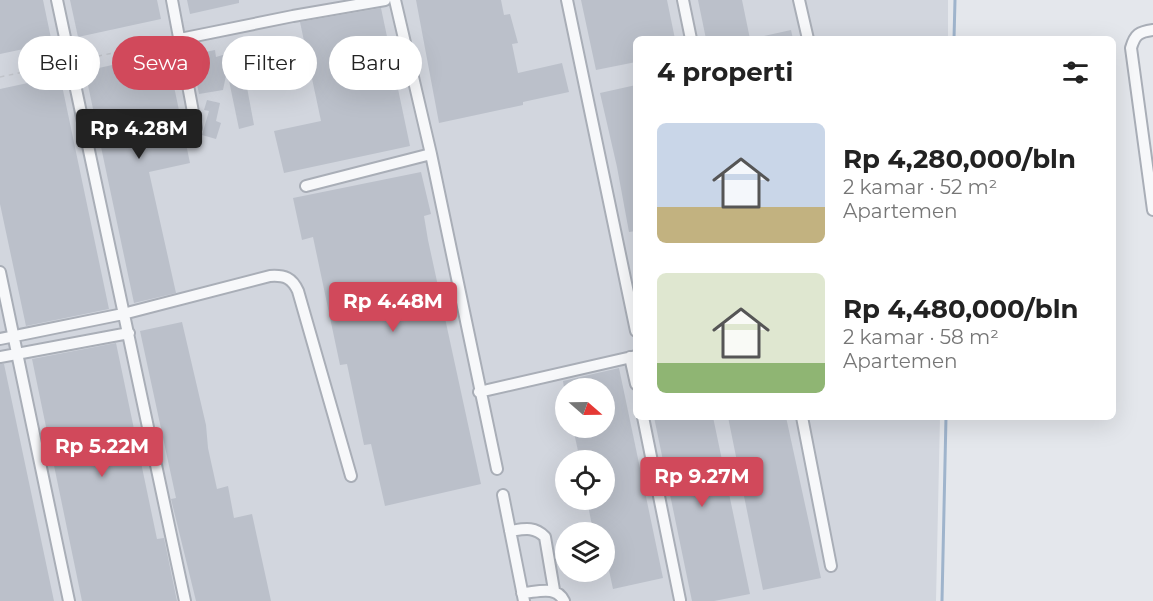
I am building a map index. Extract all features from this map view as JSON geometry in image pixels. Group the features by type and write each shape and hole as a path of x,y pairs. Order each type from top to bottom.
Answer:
{"street":[{"path":"57,0 65,36"},
{"path":"172,0 179,36"},
{"path":"194,36 385,0"},
{"path":"395,0 431,154 497,470"},
{"path":"567,0 633,317"},
{"path":"683,0 691,36"},
{"path":"799,0 807,36"},
{"path":"1153,30 1140,32 1134,37 1131,48 1148,131 1153,210"},
{"path":"76,90 185,601"},
{"path":"189,90 196,128"},
{"path":"306,186 431,154"},
{"path":"0,272 69,601"},
{"path":"0,339 123,314 279,275 293,281 298,291 351,476"},
{"path":"0,357 129,333"},
{"path":"479,392 633,356"},
{"path":"644,420 681,600"},
{"path":"803,420 831,566"},
{"path":"503,495 523,597 554,590 564,601"},
{"path":"510,531 531,528 545,537 554,590"}],"path":[{"path":"0,77 18,73"}],"shaded area":[{"path":"0,0 948,0 948,36 633,36 633,420 940,420 936,601 0,601"}],"building":[{"path":"0,0 43,0 51,36 18,36 18,50 0,54"},
{"path":"70,0 157,0 161,19 78,36"},
{"path":"187,0 239,0 239,3 190,14"},
{"path":"416,0 501,0 504,15 510,14 518,43 512,44 518,73 562,63 569,92 523,102 523,105 439,123"},
{"path":"581,0 667,0 674,36 633,36 633,63 596,70"},
{"path":"698,0 742,0 749,36 705,36"},
{"path":"381,8 387,36 329,36 329,90 398,90 410,146 284,173 274,131 321,121 314,90 317,90 317,36 303,36 300,22"},
{"path":"791,30 792,36 764,36"},
{"path":"215,50 216,57 222,55 223,90 199,94 198,90 210,90 210,51"},
{"path":"112,65 112,90 175,90 190,163 149,172 176,293 134,303 89,90 100,90 100,68"},
{"path":"18,85 18,90 63,90 109,309 26,326 0,204 0,89"},
{"path":"633,86 633,231 629,232 600,93"},
{"path":"231,90 247,90 254,125 239,129"},
{"path":"207,100 220,103 216,121 221,123 216,139 202,135 209,111 204,110"},
{"path":"421,172 431,214 424,216 428,240 481,484 385,506 371,444 364,445 347,364 340,365 313,237 302,240 293,198"},
{"path":"182,322 206,425 208,448 217,489 228,486 234,518 252,514 271,601 196,601 171,499 176,498 140,331"},
{"path":"116,343 157,539 164,538 177,601 82,601 32,359"},
{"path":"0,364 4,364 54,601 0,601"},
{"path":"619,368 663,578 613,589 615,522 591,522 589,510 615,510 615,450 578,450 575,438 615,438 615,378 576,378"},
{"path":"655,420 714,420 750,594 714,601 692,601"},
{"path":"729,420 787,420 821,578 763,590"}],"waterway":[{"path":"954,36 955,0"},
{"path":"942,601 946,420"}]}
